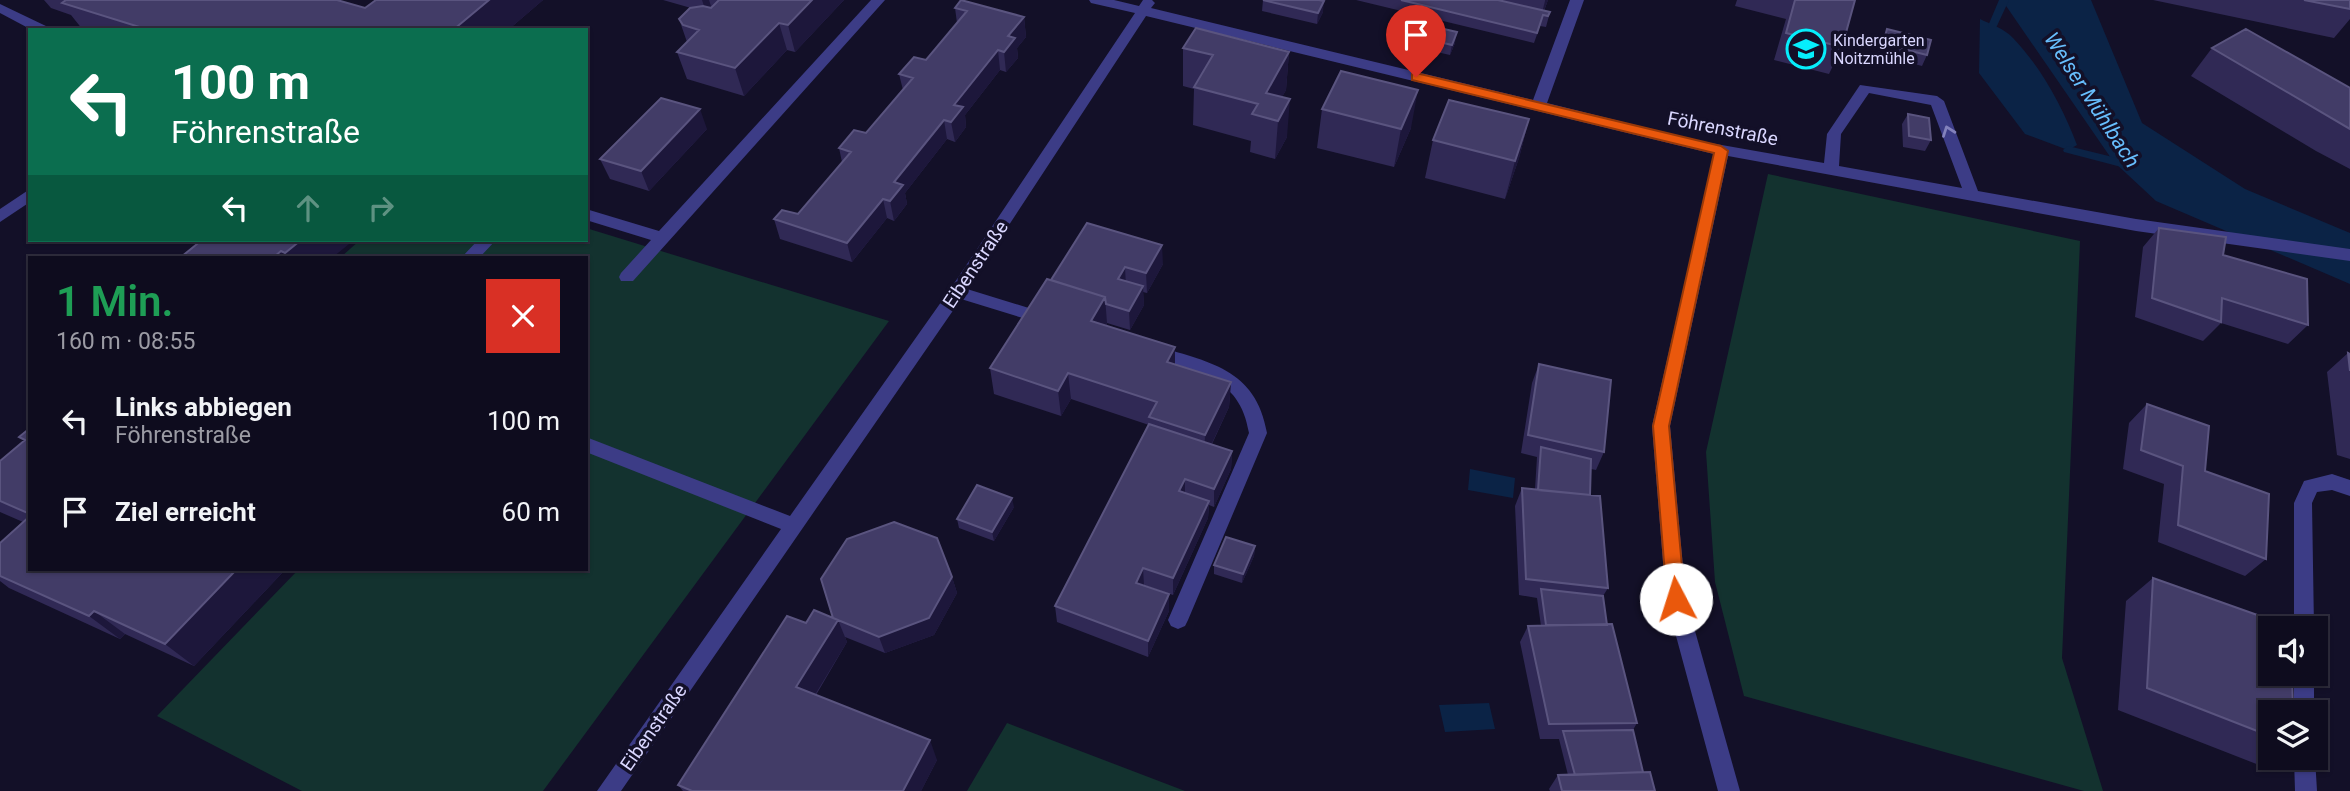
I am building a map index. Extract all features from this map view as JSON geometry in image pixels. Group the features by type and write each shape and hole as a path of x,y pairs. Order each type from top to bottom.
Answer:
{"street":[{"path":"627,276 878,0"},
{"name":"Föhrenstraße","path":"1096,0 1147,5 1538,107 1721,151 2136,225 2350,255"},
{"path":"1538,107 1577,0"},
{"name":"Eibenstraße","path":"608,791 957,292 1147,5"},
{"path":"0,8 39,28"},
{"path":"1831,170 1835,134 1865,88 1937,101 1972,195"},
{"path":"1721,151 1661,426 1676,599 1728,791"},
{"path":"0,217 28,196"},
{"path":"588,215 662,238"},
{"path":"471,256 486,242"},
{"path":"957,292 1042,318"},
{"path":"1136,347 1220,374 1250,399 1257,414 1258,433 1178,620"},
{"path":"588,445 795,526"},
{"path":"2304,616 2303,503 2311,486 2332,482 2350,488"},
{"path":"2305,770 2306,791"}],"green space":[{"path":"1768,174 2080,241 2062,658 2103,791 2084,791 1744,696 1715,582 1706,452"},
{"path":"588,229 889,321 543,791 302,791 157,716 297,571 588,571 588,256 342,256 358,242 588,242"},
{"path":"1007,723 1185,791 967,791"}],"water":[{"name":"Welser Mühlbach","path":"2002,0 2091,0 2142,123 2245,189 2350,233 2350,284 2156,201 2113,161"},
{"path":"1980,19 2002,29 2023,49 2058,103 2077,145 2068,150 2025,134 1979,73"},
{"path":"1470,469 1515,478 1513,498 1468,490"},
{"path":"1489,703 1495,729 1445,732 1439,705"}],"building":[{"path":"66,0 337,0 365,8 376,0 489,0 455,28 143,28 62,3"},
{"path":"719,0 812,0 788,25 779,23 735,68 677,52 699,30 683,25 679,19 690,8 711,8"},
{"path":"961,0 1024,17 1008,36 1015,38 1004,52 998,50 954,105 963,107 951,122 944,120 894,182 903,185 890,201 883,199 847,243 774,219 782,210 798,214 851,152 839,148 854,130 866,133 913,78 899,74 914,57 926,60 967,11 955,8"},
{"path":"1263,0 1319,0 1324,1 1318,13"},
{"path":"1401,0 1498,0 1550,12 1548,16 1543,15 1537,33"},
{"path":"1795,0 1855,0 1842,47 1786,33"},
{"path":"2304,0 2350,0 2350,9"},
{"path":"1400,19 1457,32 1452,45 1394,31"},
{"path":"1196,28 1289,52 1266,93 1290,99 1278,121 1252,114 1258,104 1194,87 1213,55 1183,48"},
{"path":"1887,29 1931,40 1927,55 1883,44"},
{"path":"2246,29 2350,88 2350,129 2212,48"},
{"path":"1341,71 1418,90 1401,129 1322,109"},
{"path":"661,98 700,109 641,171 600,159"},
{"path":"1449,100 1529,119 1515,161 1433,140"},
{"path":"1908,114 1929,118 1931,140 1909,136"},
{"path":"1087,223 1162,245 1146,273 1125,267 1118,279 1143,286 1129,311 1106,304 1105,297 1051,280"},
{"path":"2159,228 2226,237 2223,255 2307,279 2308,325 2222,298 2221,322 2152,298"},
{"path":"200,242 299,242 285,253 281,251 275,256 182,256"},
{"path":"1047,279 1105,297 1091,321 1175,347 1167,362 1231,382 1205,435 1149,417 1157,402 1068,373 1058,391 990,368"},
{"path":"1539,364 1611,380 1604,452 1528,435"},
{"path":"2147,404 2209,426 2205,471 2269,494 2266,559 2178,525 2183,466 2141,450"},
{"path":"1149,424 1232,451 1214,489 1185,479 1179,491 1209,501 1173,578 1143,568 1136,583 1169,594 1148,641 1055,606"},
{"path":"28,430 28,513 0,501 0,461 25,440 19,437"},
{"path":"1541,447 1591,459 1590,495 1538,490"},
{"path":"977,485 1012,498 992,532 957,519"},
{"path":"1522,488 1600,496 1608,588 1526,579"},
{"path":"28,518 28,571 235,571 165,644 94,611 89,616 0,576 0,543"},
{"path":"894,522 937,538 952,577 929,618 879,637 833,618 821,579 847,539"},
{"path":"1226,537 1255,546 1243,574 1214,565"},
{"path":"2153,578 2260,616 2258,686 2292,686 2293,700 2258,700 2258,731 2147,688"},
{"path":"1541,589 1603,596 1607,625 1546,625"},
{"path":"814,610 838,620 796,687 930,740 903,791 692,791 678,785 787,616 806,623"},
{"path":"1612,624 1637,723 1549,724 1528,626"},
{"path":"1633,730 1643,772 1575,775 1563,731"},
{"path":"1650,772 1655,791 1562,791 1558,775"}],"waterway":[{"path":"1993,26 2004,0"},
{"name":"Welser Mühlbach","path":"2068,150 2129,165"}],"place":[{"name":"Kindergarten Noitzmühle","path":"1806,49"}],"route":[{"path":"1416,77 1721,151 1661,426 1676,599"}]}
